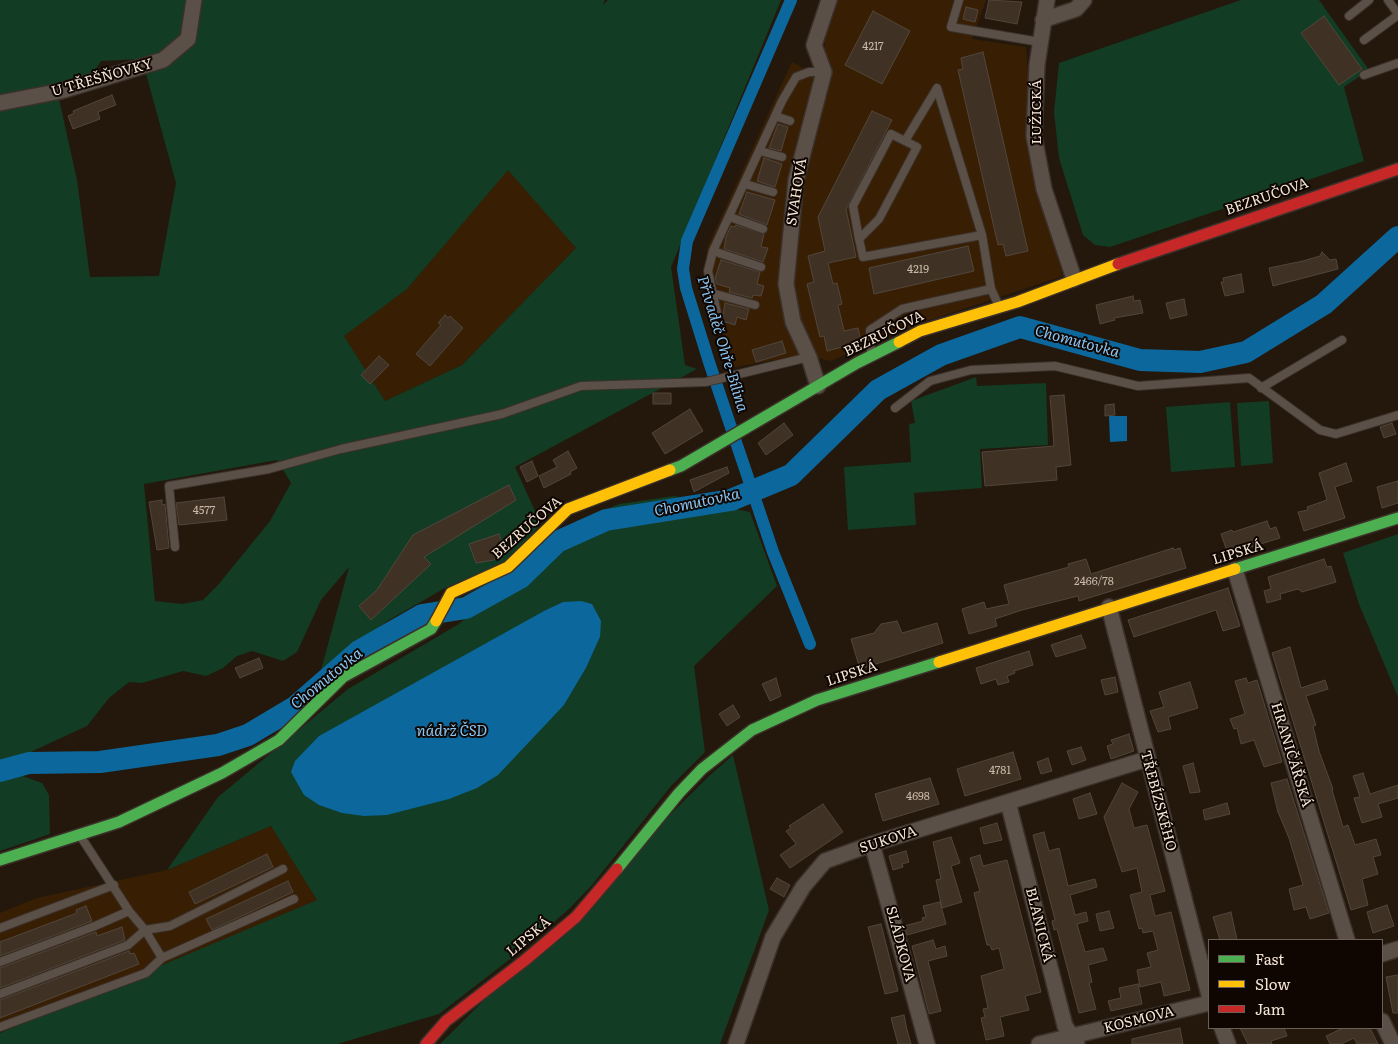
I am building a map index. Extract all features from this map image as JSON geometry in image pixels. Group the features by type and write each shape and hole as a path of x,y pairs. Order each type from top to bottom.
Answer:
{"street":[{"name":"U TŘEŠŇOVKY","path":"0,103 62,91 163,60 188,39 194,0"},
{"path":"824,72 814,45 829,0"},
{"name":"LUŽICKÁ","path":"1047,0 1040,42 1034,136 1044,189 1074,279"},
{"path":"1043,20 1076,9 1084,0"},
{"name":"SVAHOVÁ","path":"818,386 809,357 793,322 786,284 796,180 824,72"},
{"name":"BEZRUČOVA","path":"79,835 119,822 222,773 279,740 343,677 431,629 451,593 508,567 568,509 680,466 871,355 920,331 1017,302 1074,279 1398,169"},
{"name":"LIPSKÁ","path":"426,1044 446,1021 524,961 576,916 600,891 679,793 702,769 752,730 817,700 1398,518"},
{"name":"HRANIČÁŘSKÁ","path":"1236,570 1347,939"},
{"name":"TŘEBÍZSKÉHO","path":"1109,607 1208,991"},
{"name":"SUKOVA","path":"736,1044 773,937 803,887 825,861 872,844 1147,759"},
{"name":"BLANICKÁ","path":"1008,802 1065,1026 1075,1040"},
{"path":"0,860 79,835"},
{"name":"SLÁDKOVA","path":"872,844 927,1044"},
{"path":"1383,954 1398,948"},
{"name":"KOSMOVA","path":"1039,1044 1075,1040 1208,1003"},
{"path":"1383,1023 1393,1044"},
{"path":"1222,1029 1228,1044"}],"lane":[{"path":"959,0 951,27 1040,42"},
{"path":"1349,16 1369,0"},
{"path":"1364,40 1398,14 1388,0"},
{"path":"1364,75 1398,63"},
{"path":"716,313 708,271 713,251 776,116 796,78 809,72 824,72"},
{"path":"905,141 936,88 982,235 991,289 999,306"},
{"path":"776,116 790,121"},
{"path":"859,239 879,220 917,147 891,134 853,206 859,239 863,257 982,235"},
{"path":"760,151 782,157"},
{"path":"745,184 774,192"},
{"path":"730,217 763,228"},
{"path":"713,251 761,267"},
{"path":"871,355 870,330 902,309 991,289"},
{"path":"712,293 755,305"},
{"path":"1261,388 1342,340"},
{"path":"175,546 169,486 269,469 342,450 502,414 582,386 706,382 809,357"},
{"path":"895,408 930,381 971,370 1055,366 1138,386 1249,378 1320,430 1336,434 1398,415"},
{"path":"79,835 114,885 129,911 145,930 162,958"},
{"path":"0,994 128,946 145,930 170,926 283,869"},
{"path":"0,928 114,885"},
{"path":"0,1027 146,973 162,958 294,899"},
{"path":"0,962 129,911"}],"shaded area":[{"path":"836,0 986,0 972,39 1026,47 1035,178 1063,276 921,323 831,361 802,355 724,369 726,341 710,301 705,267 707,248 792,62 818,76 825,54 824,31"},
{"path":"508,169 576,248 462,365 385,401 344,336 407,289"},
{"path":"271,826 318,900 0,1033 0,913 37,898 167,870"}],"green space":[{"path":"0,0 605,0 603,5 608,0 781,0 671,267 685,365 697,369 515,467 541,524 506,563 445,588 389,620 321,670 349,567 321,600 297,652 283,661 252,651 237,656 223,668 206,676 183,671 142,683 129,682 109,698 87,726 9,762 20,775 42,783 49,795 50,834 0,851","holes":["142,59 176,183 159,276 90,277 77,180 59,99 89,80 101,61","508,170 576,248 462,365 385,401 344,336 407,289","277,460 291,483 270,521 218,585 203,600 182,604 155,601 144,484"]},
{"path":"1241,0 1319,0 1369,70 1344,87 1364,161 1110,247 1095,245 1083,235 1059,158 1054,112 1059,63"},
{"path":"976,377 977,386 1046,383 1048,445 980,449 982,488 914,493 916,525 848,530 844,467 911,462 909,424 915,423 911,401"},
{"path":"1269,401 1273,463 1241,466 1237,403"},
{"path":"1230,402 1235,467 1171,472 1166,407"},
{"path":"674,496 750,512 777,586 694,666 705,752 671,786 592,885 569,909 518,953 439,1014 337,1044 0,1044 0,1033 317,900 271,826 167,870 218,797 348,689 459,624 573,523 619,504","holes":["563,602 600,637 586,668 564,705 444,667"]},
{"path":"1398,534 1398,697 1359,604 1343,553"},
{"path":"733,755 769,910 720,1044 440,1044 709,776"}],"water":[{"path":"1109,416 1127,416 1127,441 1110,442"},
{"name":"nádrž ČSD","path":"581,601 592,604 601,621 600,637 586,668 564,705 498,775 477,788 449,799 387,815 364,816 342,813 319,805 304,795 291,772 295,761 319,736 544,611 563,602"}],"building":[{"path":"989,0 1022,2 1017,24 985,18"},
{"path":"966,7 978,10 975,22 963,19"},
{"path":"873,11 910,31 882,84 845,65"},
{"path":"1324,16 1362,69 1339,85 1301,33"},
{"path":"983,52 1028,251 1006,256 1003,244 998,245 958,70 963,69 961,58"},
{"path":"112,95 116,105 98,112 100,119 73,129 68,116 74,113 73,111"},
{"path":"872,111 892,120 846,209 856,257 828,263 833,284 837,283 842,304 838,305 844,331 858,328 861,342 827,351 824,336 820,337 807,284 814,282 808,256 825,251 818,217"},
{"path":"778,124 788,127 781,151 769,148"},
{"path":"764,158 782,164 775,187 757,181"},
{"path":"747,192 775,200 767,225 739,214"},
{"path":"736,225 764,234 761,247 768,248 763,262 724,249 726,237 731,226 735,227"},
{"path":"968,246 974,271 874,294 869,268"},
{"path":"1322,252 1330,260 1336,259 1338,269 1273,286 1269,268 1320,256"},
{"path":"721,260 760,272 757,284 764,286 761,296 753,295 752,298 729,292 730,288 717,284 715,278"},
{"path":"1241,274 1244,292 1225,296 1221,282 1224,282 1223,278"},
{"path":"1133,296 1134,301 1140,300 1143,313 1114,318 1115,320 1100,324 1096,305"},
{"path":"1184,299 1187,315 1170,319 1166,303"},
{"path":"725,303 749,309 746,320 737,317 735,325 722,321"},
{"path":"445,315 448,318 450,316 463,328 430,366 416,354 441,325 438,323"},
{"path":"782,341 786,353 756,362 752,350"},
{"path":"379,356 389,365 370,384 361,375"},
{"path":"653,393 671,393 671,404 653,404"},
{"path":"1064,395 1071,465 1056,467 1057,480 985,486 982,452 1054,446 1050,396"},
{"path":"1114,404 1115,415 1105,416 1105,405"},
{"path":"690,409 703,431 665,454 652,433"},
{"path":"784,423 793,435 766,455 758,443"},
{"path":"1392,423 1396,434 1384,438 1380,427"},
{"path":"568,451 577,468 570,472 571,474 544,488 539,476 557,467 553,460"},
{"path":"532,461 538,476 527,482 520,467"},
{"path":"1346,463 1352,481 1335,487 1345,518 1304,531 1298,512 1308,510 1307,507 1327,500 1319,473"},
{"path":"727,467 729,473 694,492 690,480"},
{"path":"1398,481 1398,503 1382,508 1377,487"},
{"path":"509,485 516,500 424,557 431,564 371,620 359,606 377,590 413,535"},
{"path":"224,497 227,520 179,525 176,503"},
{"path":"162,500 162,505 165,504 169,548 157,550 149,502"},
{"path":"1267,521 1270,529 1276,527 1280,538 1228,554 1221,534"},
{"path":"499,534 505,552 494,560 476,563 469,544"},
{"path":"1173,548 1174,550 1180,548 1186,568 1079,601 1078,596 1022,610 995,619 997,626 969,634 962,609 984,602 986,609 1009,604 1004,585 1069,567 1068,564 1086,559 1091,574"},
{"path":"1324,559 1327,567 1331,566 1336,582 1302,592 1298,589 1280,594 1281,599 1267,603 1264,591 1271,589 1268,577"},
{"path":"1228,588 1240,626 1223,631 1216,610 1134,637 1128,620"},
{"path":"897,621 902,633 937,623 943,643 860,669 851,639 874,633 881,624"},
{"path":"1081,635 1086,648 1056,657 1051,645"},
{"path":"1290,647 1301,688 1325,680 1328,689 1306,696 1316,725 1313,726 1319,751 1333,789 1343,827 1348,825 1355,845 1376,839 1381,855 1373,857 1378,874 1362,879 1368,905 1351,910 1272,653"},
{"path":"1029,651 1033,665 1014,671 1015,673 1007,676 1009,682 998,685 996,679 981,684 976,668"},
{"path":"259,658 263,668 240,678 235,668"},
{"path":"1115,677 1118,692 1105,695 1101,680"},
{"path":"776,678 781,696 770,701 762,684"},
{"path":"1246,678 1248,683 1257,680 1282,762 1264,767 1254,740 1241,744 1237,728 1234,729 1230,719 1245,714 1235,681"},
{"path":"1190,682 1198,708 1168,717 1171,729 1158,732 1150,711 1164,707 1159,692"},
{"path":"733,705 740,717 727,726 719,714"},
{"path":"1129,734 1134,751 1111,759 1107,746 1113,744 1111,740"},
{"path":"1081,747 1086,760 1072,765 1067,751"},
{"path":"1013,752 1021,779 965,796 957,769"},
{"path":"1048,758 1052,771 1041,774 1037,762"},
{"path":"1193,763 1200,792 1190,793 1183,766"},
{"path":"1363,773 1370,794 1398,785 1398,798 1378,804 1382,817 1362,823 1354,798 1360,797 1353,776"},
{"path":"930,778 939,804 883,821 875,794"},
{"path":"1287,779 1329,913 1310,919 1306,907 1294,910 1289,889 1303,885 1289,838 1278,812 1271,783"},
{"path":"1122,783 1138,792 1129,809 1134,828 1147,825 1165,891 1150,895 1155,916 1171,912 1190,990 1164,996 1161,982 1140,987 1137,970 1151,967 1147,953 1158,950 1153,931 1143,933 1142,928 1139,929 1130,895 1142,892 1137,868 1122,872 1104,817"},
{"path":"1090,793 1097,814 1079,819 1073,799"},
{"path":"1227,803 1230,814 1205,820 1203,810"},
{"path":"823,804 843,832 790,868 780,855 796,844 786,831 791,828 789,826"},
{"path":"997,823 1002,840 984,844 980,828"},
{"path":"1044,832 1049,851 1059,848 1068,886 1095,879 1097,887 1070,895 1075,915 1086,912 1088,921 1077,924 1085,952 1103,948 1107,960 1088,965 1092,982 1089,983 1096,1009 1079,1013 1057,929 1054,930 1052,921 1055,920 1033,835"},
{"path":"951,837 960,863 951,866 962,902 942,908 936,880 941,879 933,842"},
{"path":"906,851 909,862 902,864 903,867 893,870 889,856"},
{"path":"267,854 273,867 195,904 189,892"},
{"path":"980,855 983,866 1007,860 1041,992 1025,996 1029,1010 1000,1017 1004,1036 986,1040 981,1018 985,1017 983,1009 988,1008 981,976 1004,969 999,948 992,950 990,945 987,945 974,893 980,891 970,858"},
{"path":"777,878 790,885 784,897 770,889"},
{"path":"288,881 293,892 212,930 206,919"},
{"path":"940,902 946,924 907,935 904,926 923,921 922,918 926,917 923,906"},
{"path":"1387,905 1394,926 1373,933 1367,912"},
{"path":"86,906 92,921 0,956 0,942 77,913 76,910"},
{"path":"1109,911 1114,928 1100,931 1096,914"},
{"path":"1231,912 1237,939 1220,939 1213,917"},
{"path":"881,924 898,991 885,994 868,927"},
{"path":"122,927 125,940 0,988 0,968 96,932 97,936"},
{"path":"933,940 936,949 945,946 947,956 928,961 941,1011 929,1014 912,946"},
{"path":"129,951 130,954 134,953 139,964 0,1018 0,1000"},
{"path":"1398,975 1398,1013 1393,1013 1386,977"},
{"path":"1138,984 1142,1004 1111,1011 1108,1001 1121,998 1119,988"},
{"path":"904,1015 911,1044 898,1044 891,1018"},
{"path":"1180,1028 1183,1044 1132,1044 1132,1039"},
{"path":"1240,1029 1284,1029 1287,1036 1271,1041 1272,1044 1248,1044"},
{"path":"1341,1029 1370,1029 1378,1044 1357,1044 1354,1038 1341,1044 1330,1044 1326,1036"}],"waterway":[{"name":"Přivaděč Ohře-Bílina","path":"791,0 687,241 683,269 686,288 709,362 773,552 810,644"},
{"name":"Chomutovka","path":"0,771 29,763 100,762 218,745 248,735 295,707 359,651 422,615 466,608 520,578 557,542 606,520 731,500 791,475 878,390 941,355 1020,327 1140,360 1200,362 1246,352 1324,304 1398,237"}],"traffic: fast":[{"path":"670,470 681,466 857,363 899,342"},
{"path":"1235,569 1398,518"},
{"path":"0,860 119,822 222,773 279,740 343,677 431,629 436,621"},
{"path":"617,869 679,793 702,769 752,730 817,700 939,662"}],"traffic: slow":[{"path":"899,342 920,331 1017,302 1118,264"},
{"path":"436,621 451,593 508,567 568,509 670,470"},
{"path":"939,662 1235,569"}],"traffic: jam":[{"path":"1118,264 1398,169"},
{"path":"426,1044 446,1021 524,961 576,917 617,869"}]}
